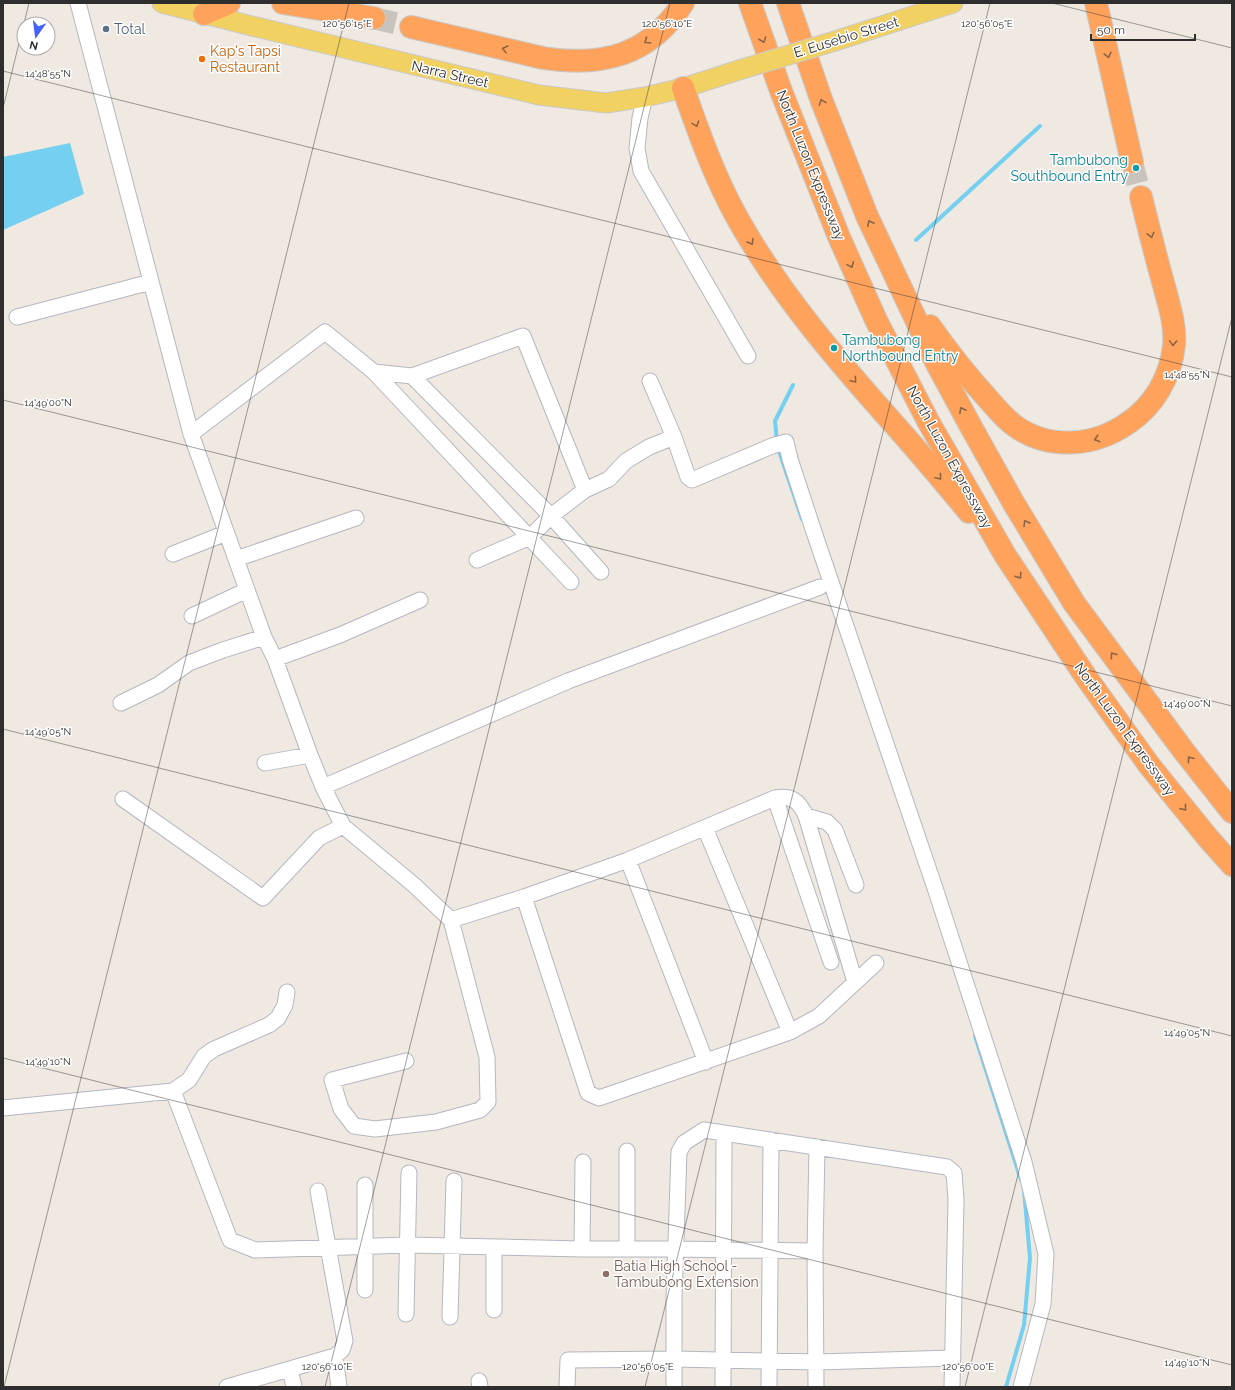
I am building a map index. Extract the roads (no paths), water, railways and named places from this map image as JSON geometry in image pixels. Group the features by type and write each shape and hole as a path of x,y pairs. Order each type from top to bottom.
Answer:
{"highway":[{"path":"206,8 229,3"},
{"path":"283,3 374,18"},
{"path":"411,27 543,58 562,61 592,61 615,56 640,46 665,27 676,15 683,3"},
{"name":"North Luzon Expressway","path":"750,3 781,91 839,237 876,320 928,421 1005,555 1086,677 1149,765 1208,838 1232,865"},
{"path":"788,3 821,99 867,216 936,362 970,425 1013,502 1074,603 1183,750 1232,812"},
{"path":"1096,3 1132,162"},
{"path":"683,88 703,144 720,183 738,220 760,255 797,308 836,358 1005,555"},
{"path":"898,284 951,356 984,395 1014,425 1030,435 1045,440 1060,442 1088,442 1106,436 1133,420 1148,406 1166,379 1172,360 1174,343 1172,323 1141,197"}],"main road":[{"name":"Narra Street","path":"162,3 206,8 539,95 606,103 645,97 683,88 739,70"},
{"name":"E. Eusebio Street","path":"739,70 953,3"}],"street":[{"path":"78,3 191,434 264,637 275,659 323,787 343,826 414,885 451,920 486,1057 488,1102 480,1110 436,1122 375,1129 354,1126 341,1109 332,1080 406,1061"},
{"path":"645,97 640,118 637,148 641,171 748,356"},
{"path":"17,317 151,282"},
{"path":"191,434 325,332 374,372 571,582"},
{"path":"374,372 412,376 523,336 585,490"},
{"path":"412,376 551,516 601,572"},
{"path":"650,381 674,437 688,477 692,480 786,442 790,459 815,535 933,880 1024,1162 1046,1254 1043,1304 1020,1387"},
{"path":"477,560 530,537 551,516 585,490 609,478 626,460 649,447 674,437"},
{"path":"236,559 356,518"},
{"path":"173,554 226,532"},
{"path":"323,787 568,681 820,587"},
{"path":"192,616 247,590"},
{"path":"275,659 340,635 420,600"},
{"path":"121,702 158,685 189,663 264,637"},
{"path":"265,763 310,755"},
{"path":"451,920 524,897 628,860 775,798 791,798 802,807 806,816 855,982"},
{"path":"775,798 831,962"},
{"path":"123,799 263,898 319,838 343,826"},
{"path":"806,816 827,822 835,830 856,884"},
{"path":"705,828 790,1032"},
{"path":"628,860 706,1062"},
{"path":"524,897 588,1093 599,1098 790,1032 818,1016 876,963"},
{"path":"3,1108 173,1091 189,1080 204,1056 214,1049 269,1025 278,1018 285,1005 287,992"},
{"path":"173,1091 230,1240 255,1250 408,1245 582,1249 815,1251"},
{"path":"674,1387 674,1299 679,1152 684,1143 704,1130 947,1167 954,1173 956,1200 952,1387"},
{"path":"723,1387 724,1133"},
{"path":"769,1387 768,1361 771,1140"},
{"path":"816,1387 815,1251 817,1147"},
{"path":"626,1249 627,1151"},
{"path":"582,1249 583,1162"},
{"path":"406,1314 409,1173"},
{"path":"450,1317 454,1181"},
{"path":"365,1185 365,1290"},
{"path":"227,1387 249,1384 290,1369 335,1356 342,1350 345,1341 318,1191"},
{"path":"494,1247 494,1310"},
{"path":"335,1356 339,1387"},
{"path":"567,1387 568,1360 675,1359 817,1362 953,1358"},
{"path":"290,1369 294,1387"}],"water":[{"path":"70,143 84,194 3,230 3,157"}],"waterway":[{"path":"916,240 1040,126"},
{"path":"777,442 775,421 793,385"},
{"path":"778,448 802,519"},
{"path":"975,1036 1021,1180"},
{"path":"1006,1387 1024,1325 1030,1258 1024,1190"}],"tunnel":[{"path":"374,18 411,27"},
{"path":"1132,162 1141,197"}],"place":[{"name":"Total","path":"106,29"},
{"name":"Kap's Tapsi Restaurant","path":"202,59"},
{"name":"Tambubong Southbound Entry","path":"1136,168"},
{"name":"Tambubong Northbound Entry","path":"834,348"},
{"name":"Batia High School - Tambubong Extension","path":"606,1274"}]}
